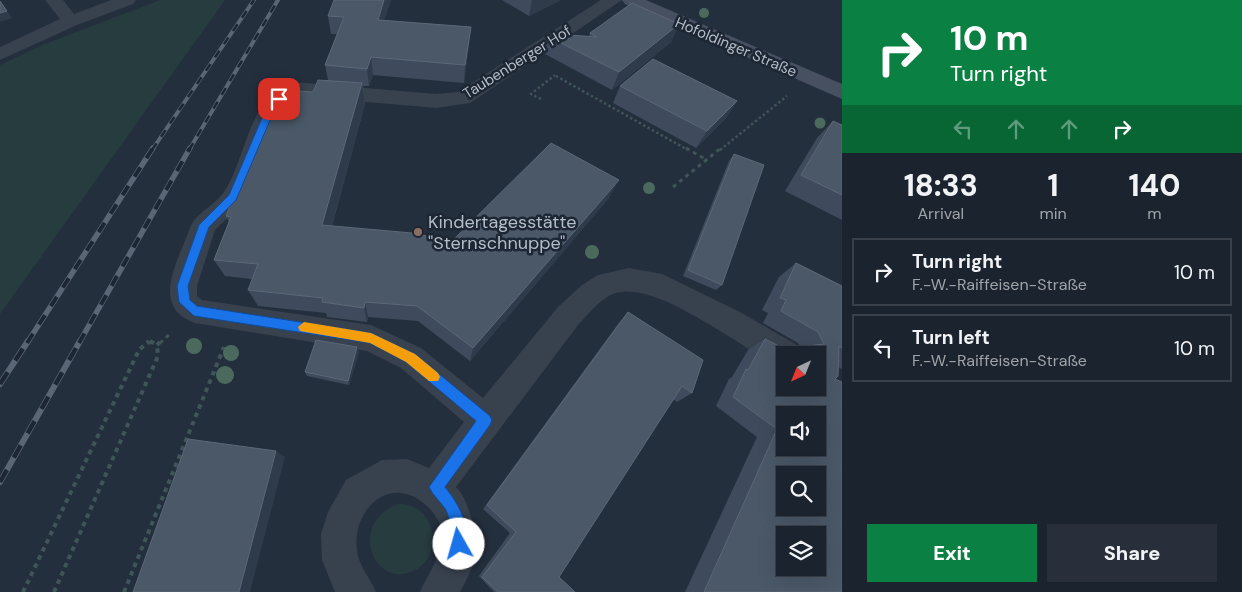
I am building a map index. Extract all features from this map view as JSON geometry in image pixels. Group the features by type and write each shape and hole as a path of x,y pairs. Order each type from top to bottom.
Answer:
{"main road":[{"name":"Hofoldinger Straße","path":"631,0 842,92"}],"street":[{"path":"54,0 71,21"},
{"path":"0,54 71,21 127,0"},
{"name":"Taubenberger Hof","path":"485,420 411,358 371,338 194,311 184,302 183,286 204,225 233,198 274,104 294,90 436,101 463,98 613,0"},
{"path":"436,487 485,420 568,316 592,293 608,283 629,279 652,282 730,321 776,348"},
{"path":"357,592 347,581 340,557 339,533 346,510 360,492 377,479 397,474 417,477 436,487 452,506 460,532 458,557 449,581 439,592"}],"path":[{"path":"556,76 707,160"},
{"path":"673,187 790,94"},
{"path":"24,592 139,350 149,342 157,345 158,356 54,592"},
{"path":"124,592 218,361"}],"green space":[{"path":"160,0 225,0 0,314 0,65 45,44"},
{"path":"398,504 413,507 423,514 430,524 433,537 426,561 417,570 403,574 390,573 380,566 371,550 370,542 370,534 377,519"}],"building":[{"path":"334,0 384,0 378,20 471,27 465,65 371,57 367,69 325,65 344,17 328,16"},
{"path":"0,1 7,11 0,13"},
{"path":"632,3 679,24 619,72 549,37 554,34 597,37 590,33"},
{"path":"653,59 737,101 707,131 620,86"},
{"path":"318,80 362,83 322,225 412,233 452,241 551,143 619,180 473,348 417,306 365,302 364,308 322,302 323,298 248,290 258,264 214,260 231,217 226,216 279,90 313,92"},
{"path":"833,121 842,125 842,195 801,175"},
{"path":"734,154 764,165 722,285 688,270"},
{"path":"796,263 842,286 842,348 839,346 838,376 835,379 842,382 842,592 704,592 776,431 776,456 826,456 826,406 776,406 776,428 733,397 746,369 748,370 765,339 779,346 776,346 776,396 826,396 826,346 807,346 824,344 818,332 781,311 786,300 780,298"},
{"path":"628,312 703,360 692,393 682,386 559,577 575,592 498,592 482,577 516,532 487,505"},
{"path":"316,340 357,347 348,381 305,372"},
{"path":"188,439 276,451 239,592 133,592"}],"railway":[{"path":"152,150 254,0"},
{"path":"189,150 278,0"},
{"path":"27,343 153,148"},
{"path":"79,343 190,148"},
{"path":"0,384 28,341"},
{"path":"0,482 80,341"}],"slow traffic":[{"path":"304,327 371,338 411,358 434,377"}],"place":[{"name":"Kindertagesstätte \"Sternschnuppe\"","path":"418,232"}],"route":[{"path":"279,99 266,118 233,198 204,225 183,286 184,302 194,311 371,338 411,358 485,420 436,487 452,506 460,532 459,544"}]}
